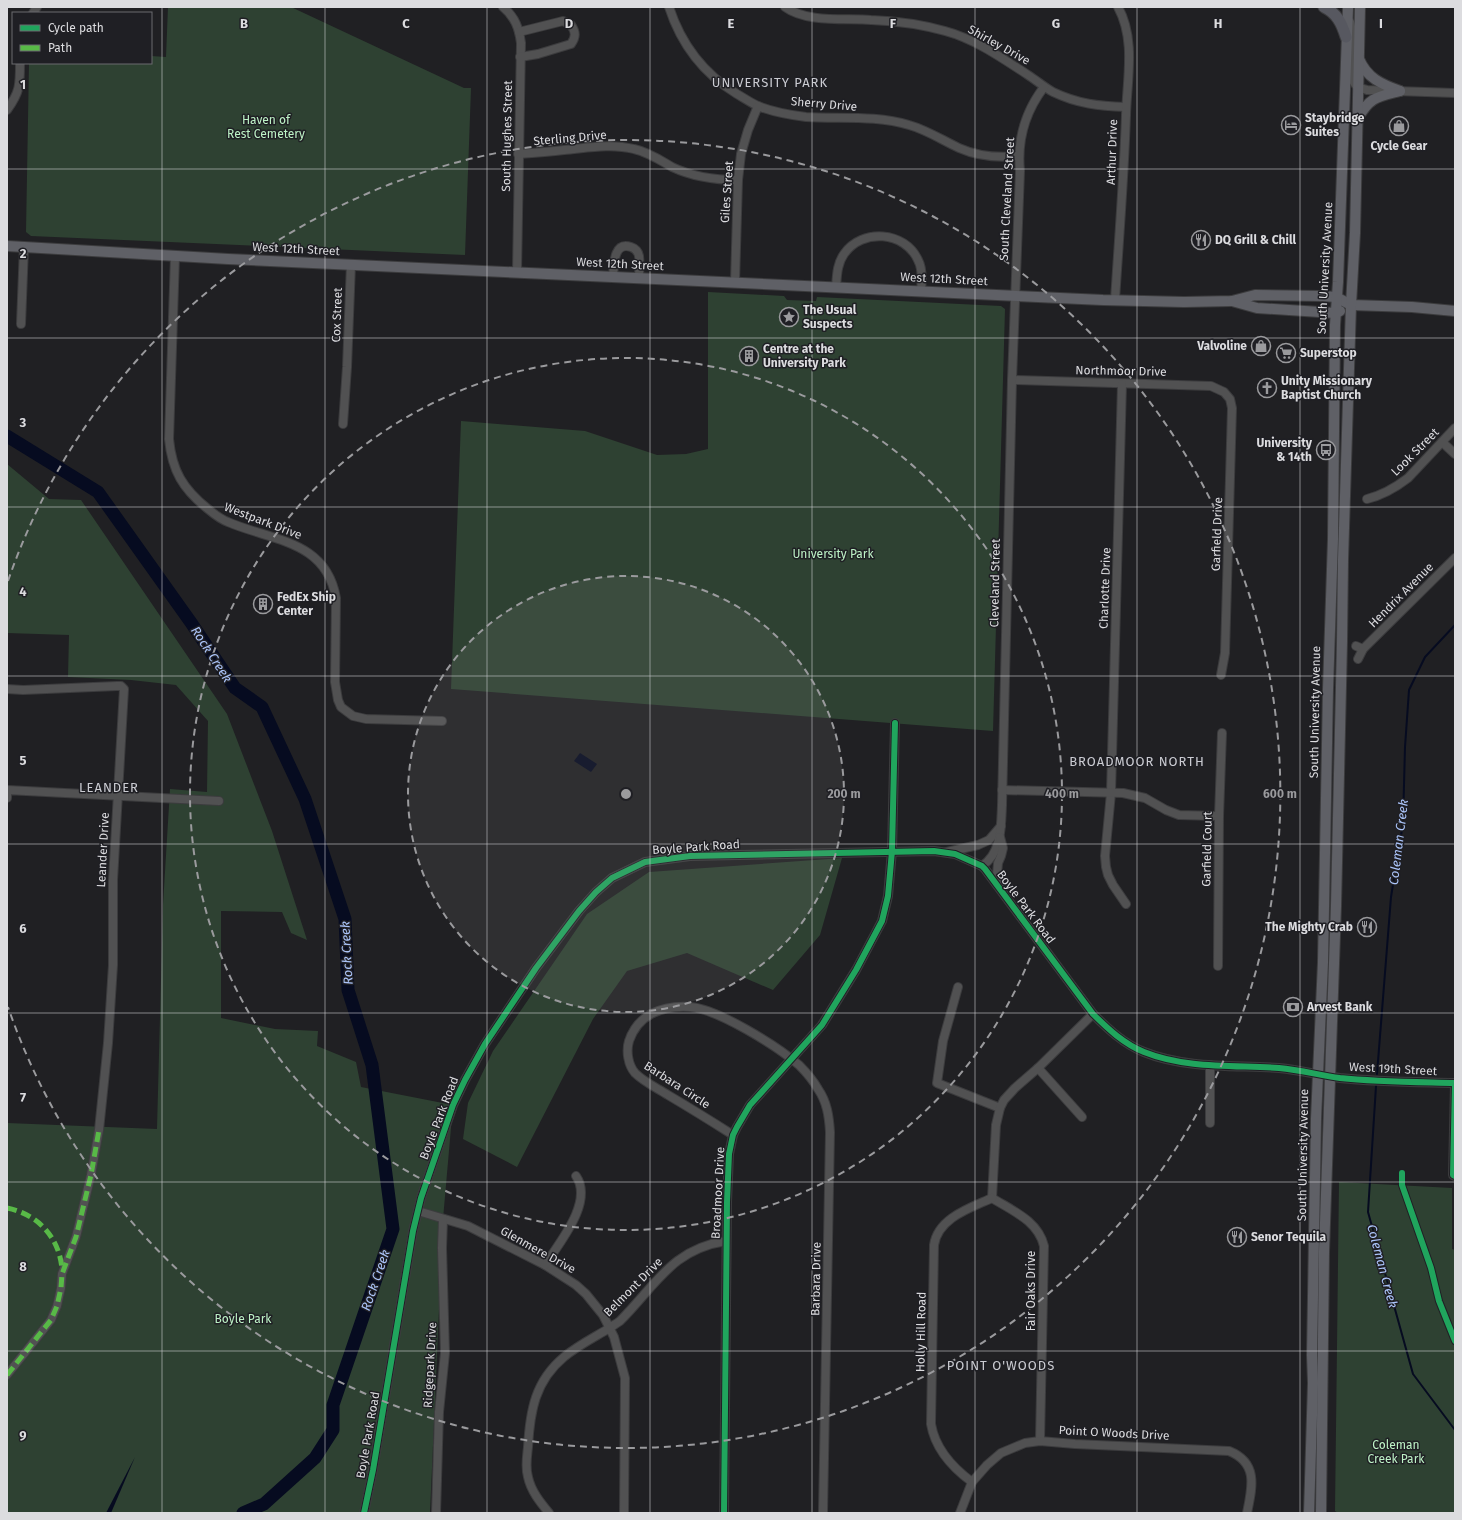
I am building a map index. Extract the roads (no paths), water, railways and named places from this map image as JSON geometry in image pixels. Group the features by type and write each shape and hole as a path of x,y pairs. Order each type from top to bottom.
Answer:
{"highway":[{"path":"1324,7 1329,9 1339,19 1346,37"}],"main road":[{"name":"South University Avenue","path":"1321,1513 1322,1338 1336,906 1343,560 1351,305 1355,233 1360,7"},
{"name":"South University Avenue","path":"1309,1513 1313,1383 1312,1355 1316,1119 1323,962 1328,690 1333,539 1335,313 1348,11"},
{"path":"1358,57 1363,68 1373,79 1383,85 1400,90"},
{"path":"1357,120 1372,100 1400,90"},
{"name":"West 12th Street","path":"7,246 175,256 1115,300 1184,302 1232,301 1255,295 1336,297 1351,305 1412,307 1455,311"},
{"name":"West 12th Street","path":"1232,301 1257,308 1335,313 1351,305"}],"street":[{"name":"South Hughes Street","path":"503,7 514,18 519,32 520,57 517,272"},
{"name":"Sherry Drive","path":"669,7 682,39 697,60 727,88 758,106 806,117 897,122 927,130 957,147 972,152 989,156 1018,156"},
{"name":"Shirley Drive","path":"785,7 792,12 809,16 905,22 947,32 979,45 1009,62 1044,87 1067,98 1086,104 1126,107"},
{"name":"Arthur Drive","path":"1115,300 1124,181 1129,41 1124,18 1118,7"},
{"path":"1348,11 1352,34 1351,73 1354,83 1358,87 1367,90 1455,93"},
{"path":"519,32 563,21 571,25 576,34 571,44 538,54 520,57"},
{"path":"7,110 18,93 20,82 20,64"},
{"name":"South Cleveland Street","path":"1015,295 1020,171 1018,156 1026,118 1032,104 1044,87"},
{"name":"Giles Street","path":"735,282 738,180 743,146 758,106"},
{"name":"Sterling Drive","path":"518,154 620,146 645,152 673,167 692,174 708,178 738,180"},
{"path":"836,287 837,270 840,261 850,248 865,238 886,236 898,240 914,253 920,264 922,273 921,290"},
{"path":"613,277 615,254 620,248 628,246 635,249 639,256 640,278"},
{"path":"21,324 24,247"},
{"name":"Westpark Drive","path":"175,256 169,439 174,463 182,482 190,495 218,516 237,526 296,545 311,555 323,568 332,585 336,598 335,682 338,700 342,708 353,716 366,719 442,721"},
{"name":"Cox Street","path":"343,424 351,264"},
{"name":"Cleveland Street","path":"982,866 988,862 1000,836 1001,826 1015,295"},
{"name":"Northmoor Drive","path":"1012,380 1210,386 1221,390 1228,395"},
{"name":"Charlotte Drive","path":"1122,384 1111,793 1105,856 1108,875 1126,904"},
{"name":"Garfield Drive","path":"1221,675 1226,653 1231,484 1232,408 1228,395"},
{"name":"Look Street","path":"1367,499 1382,495 1400,485 1455,428"},
{"path":"1442,442 1455,454"},
{"name":"Hendrix Avenue","path":"1358,659 1360,648 1455,558"},
{"name":"Leander Drive","path":"7,689 23,690 117,686 123,687 124,689 113,880 113,965 108,1043 98,1130 89,1182 76,1237 62,1274 62,1288 57,1306 51,1320 7,1375"},
{"name":"Broadmoor Drive","path":"724,1513 726,1240 729,1154 733,1135 750,1105 822,1025 847,985 882,921 888,896 892,851 895,723"},
{"name":"Garfield Court","path":"1218,966 1219,816 1222,733"},
{"path":"7,798 7,790 219,801"},
{"path":"1002,790 1123,793 1145,798 1166,810 1179,815 1219,816"},
{"path":"945,852 978,845 989,840 1001,826"},
{"path":"1000,836 1003,848 1002,856 998,863 997,875 1001,892"},
{"name":"Boyle Park Road","path":"364,1513 373,1470 406,1270 418,1211 434,1157 453,1105 485,1044 536,968 579,911 596,892 612,878 645,862 690,856 892,851 945,852 965,858 982,866 1093,1014 1114,1034 1144,1052 1176,1061 1280,1068 1318,1074"},
{"path":"958,987 942,1041 937,1083 1000,1108"},
{"name":"Barbara Circle","path":"733,1135 635,1073 629,1061 628,1050 630,1037 635,1028 645,1018 662,1010 678,1007 700,1009 754,1034 790,1060"},
{"path":"992,1198 996,1125 1000,1108 1004,1100 1093,1014"},
{"name":"Barbara Drive","path":"790,1060 804,1071 818,1089 826,1104 830,1117 823,1513"},
{"path":"1210,1064 1210,1123"},
{"path":"1038,1068 1082,1117"},
{"name":"West 19th Street","path":"1318,1074 1369,1080 1455,1083"},
{"path":"1454,1175 1455,1083"},
{"path":"545,1265 575,1217 582,1195 581,1184 576,1176"},
{"name":"Fair Oaks Drive","path":"992,1198 1032,1224 1040,1234 1044,1246 1040,1441"},
{"name":"Holly Hill Road","path":"972,1482 958,1470 942,1451 936,1440 931,1424 934,1245 937,1234 945,1224 992,1198"},
{"name":"Glenmere Drive","path":"418,1211 468,1226 494,1238 545,1265 564,1277 586,1294 595,1304 609,1328 619,1353 626,1388 624,1513"},
{"name":"Ridgepark Drive","path":"436,1513 439,1412 445,1353 442,1248 443,1219"},
{"name":"Belmont Drive","path":"549,1513 534,1492 527,1472 530,1423 534,1401 545,1379 560,1361 573,1350 618,1322 641,1299 668,1268 680,1258 709,1244 726,1240"},
{"name":"Point O Woods Drive","path":"960,1513 972,1482 986,1464 1001,1453 1018,1445 1040,1441 1229,1451 1240,1458 1249,1469 1252,1487 1247,1513"}],"water":[{"path":"580,753 597,764 591,772 574,761"},
{"path":"135,1457 111,1513 106,1513"}],"waterway":[{"name":"Rock Creek","path":"7,436 98,492 192,624 235,688 262,707 305,799 345,919 348,990 372,1065 393,1229 333,1405 333,1430 315,1458 264,1504 243,1513"},
{"name":"Coleman Creek","path":"1377,1074 1391,897 1403,823 1405,747 1409,690 1425,657 1455,625"},
{"name":"Coleman Creek","path":"1376,1086 1368,1212 1413,1374 1455,1430"}],"place":[{"name":"Staybridge Suites","path":"1291,125"},
{"name":"Cycle Gear","path":"1399,126"},
{"name":"DQ Grill & Chill","path":"1201,240"},
{"name":"The Usual Suspects","path":"789,317"},
{"name":"Valvoline","path":"1261,346"},
{"name":"Superstop","path":"1286,353"},
{"name":"Centre at the University Park","path":"749,356"},
{"name":"Unity Missionary Baptist Church","path":"1267,388"},
{"name":"University & 14th","path":"1326,450"},
{"name":"FedEx Ship Center","path":"263,604"},
{"name":"The Mighty Crab","path":"1367,927"},
{"name":"Arvest Bank","path":"1293,1007"},
{"name":"Senor Tequila","path":"1237,1237"}],"district":[{"name":"UNIVERSITY PARK","path":"770,82"},
{"name":"BROADMOOR NORTH","path":"1137,761"},
{"name":"LEANDER","path":"109,787"},
{"name":"POINT O'WOODS","path":"1001,1365"}],"park label":[{"name":"Haven of Rest Cemetery","path":"266,127"},
{"name":"University Park","path":"833,554"},
{"name":"Boyle Park","path":"243,1319"},
{"name":"Coleman Creek Park","path":"1396,1452"}]}
